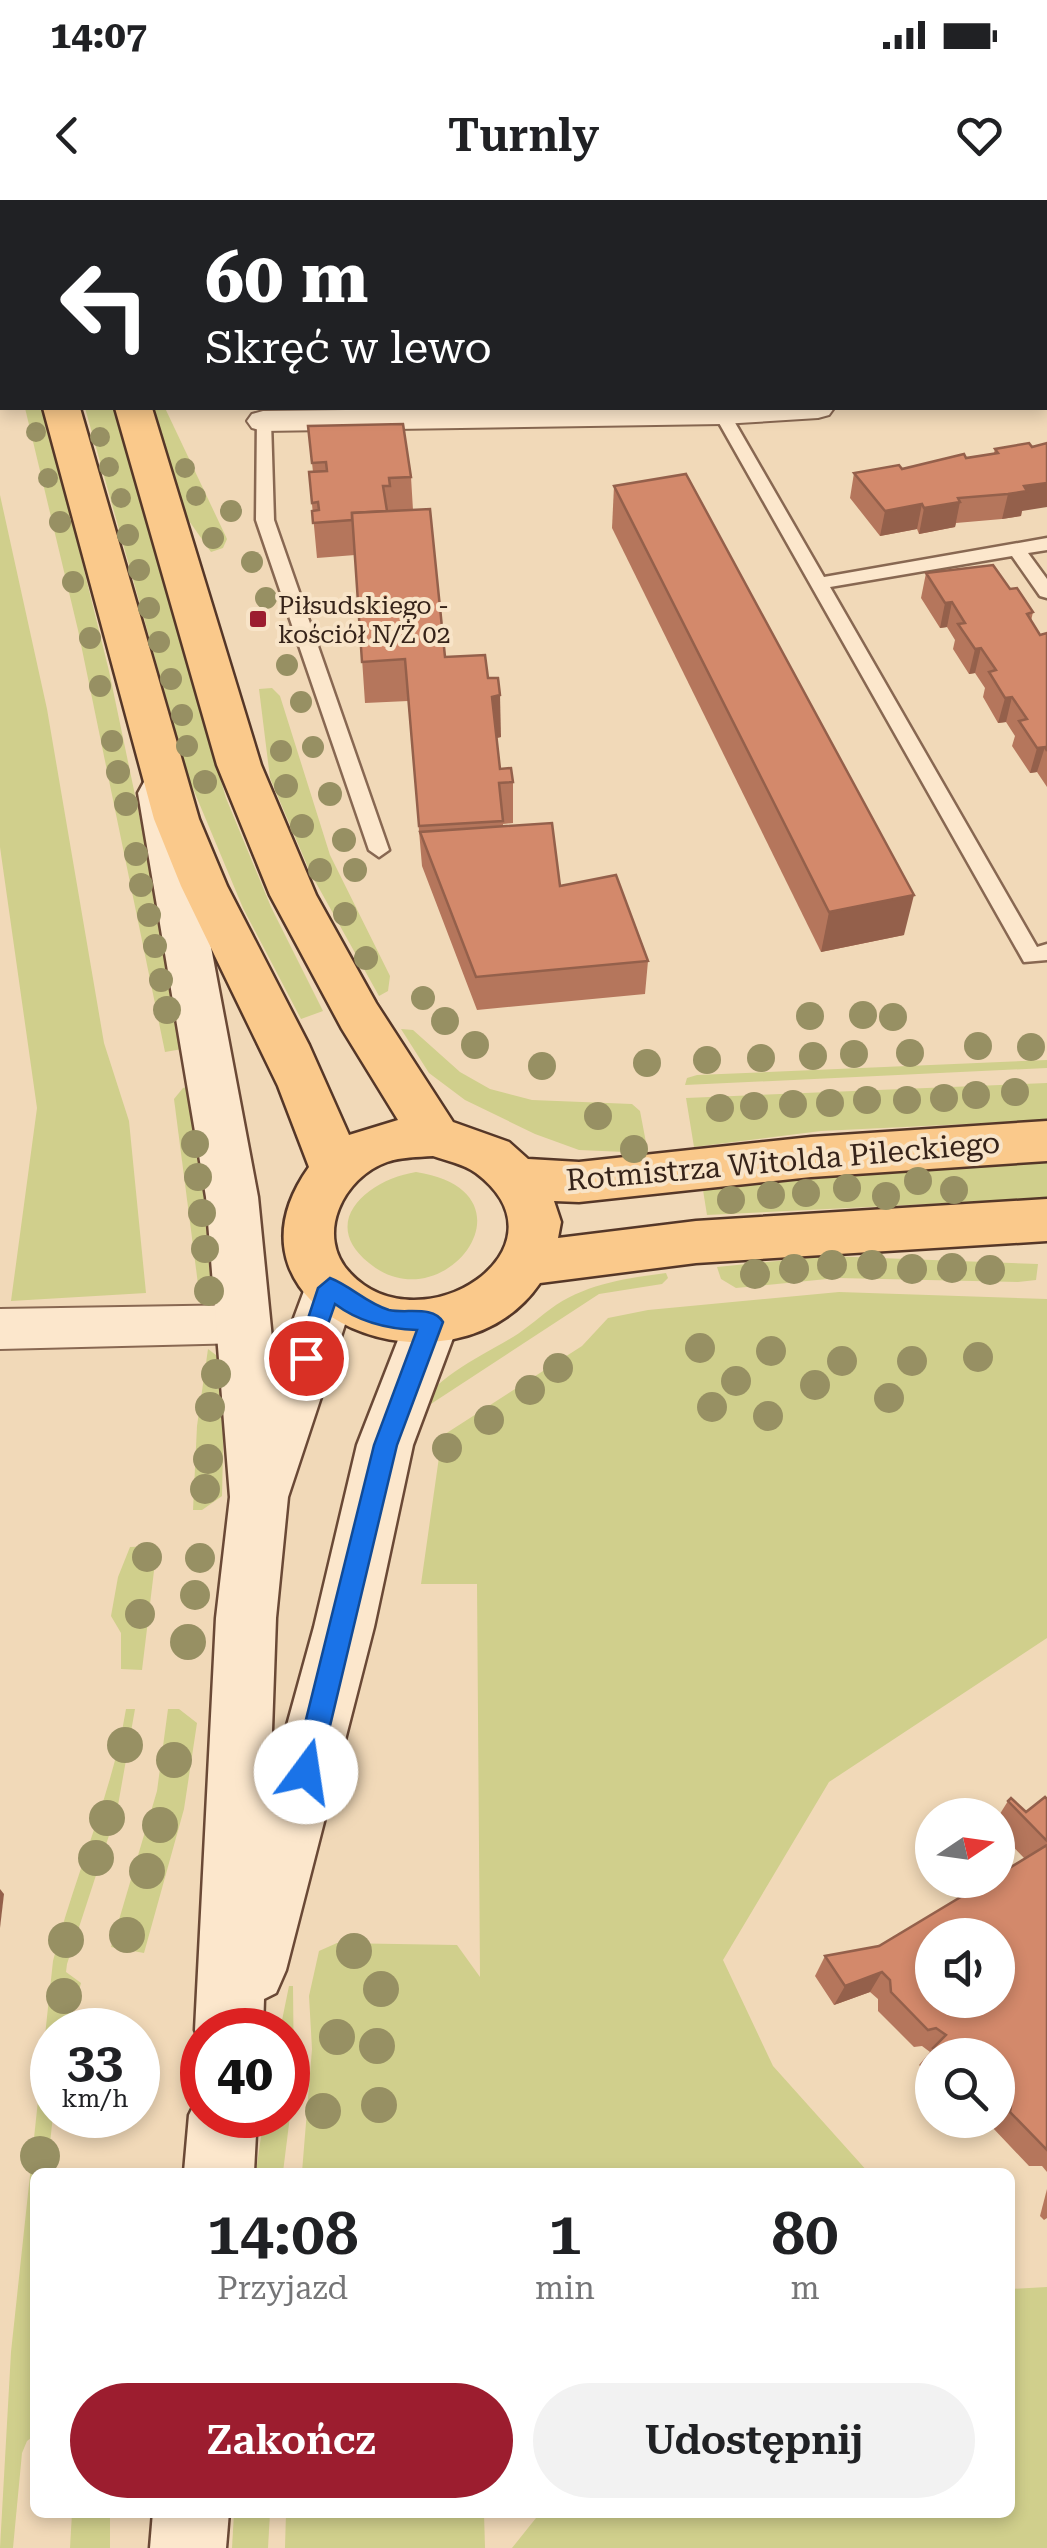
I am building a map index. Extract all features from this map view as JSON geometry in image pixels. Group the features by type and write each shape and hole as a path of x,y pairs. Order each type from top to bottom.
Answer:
{"main road":[{"path":"62,410 152,741 185,842 212,907 282,1035 322,1125 335,1169"},
{"path":"134,410 239,765 293,896 358,1016 435,1136"},
{"path":"435,1136 468,1143 498,1158 519,1178 533,1205 536,1234 528,1263 512,1285 489,1303 462,1316 432,1322 393,1320 358,1308 330,1288 311,1259 306,1228 314,1196 335,1169 381,1144 435,1136"},
{"name":"Rotmistrza Witolda Pileckiego","path":"519,1178 579,1182 928,1146 1047,1141"},
{"path":"528,1263 696,1242 1047,1220"}],"street":[{"path":"263,421 786,410"},
{"path":"152,741 232,1197 260,1497 246,1618 232,2008"},
{"path":"260,1497 330,1288"},
{"path":"238,2008 269,1917 334,1666 385,1445 432,1322"},
{"path":"0,1329 244,1324"},
{"path":"219,2168 221,2138"},
{"path":"188,2548 190,2518"}],"lane":[{"path":"722,414 1032,956 1047,952"},
{"path":"263,421 265,520 379,850"},
{"path":"817,584 1047,544"},
{"path":"1017,550 1047,592"}],"shaded area":[{"path":"25,410 44,410 109,671 188,1048 165,1052 78,630"},
{"path":"86,410 114,410 226,798 271,907 323,1011 301,1019 243,908 189,779"},
{"path":"155,410 166,410 227,539 223,548 211,552 187,518"},
{"path":"0,495 47,709 104,1043 129,1121 146,1293 11,1301 37,1108 0,847"},
{"path":"272,688 280,696 330,855 390,976 388,991 379,996 310,872 270,778 259,689"},
{"path":"401,1029 413,1030 460,1072 490,1089 532,1100 632,1104 640,1111 648,1153 579,1150 535,1134 465,1100 429,1073"},
{"path":"1047,1060 1047,1068 685,1085 687,1078 697,1075"},
{"path":"1047,1083 1047,1120 821,1131 694,1147 686,1098"},
{"path":"195,1084 222,1302 202,1315 174,1099 183,1088"},
{"path":"1047,1163 1047,1198 707,1215 703,1190 894,1170"},
{"path":"416,1172 454,1184 473,1203 477,1226 468,1248 450,1267 426,1278 398,1278 369,1263 354,1247 348,1232 349,1218 367,1193 382,1183"},
{"path":"827,1256 1038,1264 1036,1280 1018,1282 837,1278 736,1288 721,1279 717,1267"},
{"path":"666,1273 668,1278 662,1284 599,1294 411,1417 444,1380 569,1298 610,1283"},
{"path":"839,1292 1047,1299 1047,1638 829,1782 723,1960 773,2066 864,2168 302,2168 305,2138 310,2138 309,1996 319,1951 337,1943 457,1945 480,1977 477,1584 421,1584 442,1436 582,1346 608,1318 648,1310"},
{"path":"208,1349 225,1362 222,1496 202,1510 193,1510 197,1426"},
{"path":"157,1546 142,1670 121,1669 121,1633 111,1616 118,1577 130,1547"},
{"path":"126,1709 135,1709 117,1811 67,1964 66,1972 81,1983 74,2008 48,2008 53,1961 112,1773"},
{"path":"168,1709 179,1709 197,1723 184,1809 144,1953 111,1947 157,1791"},
{"path":"289,1986 293,1986 293,2008 284,2008"},
{"path":"34,2138 51,2138 47,2168 31,2168"},
{"path":"261,2138 287,2138 284,2168 257,2168"},
{"path":"30,2175 30,2439 22,2453 13,2548 0,2548 11,2352"},
{"path":"1047,2287 1047,2548 512,2548 536,2518 1015,2518 1015,2289"},
{"path":"72,2518 110,2518 110,2548 70,2548"},
{"path":"234,2518 270,2518 268,2548 232,2548"},
{"path":"286,2518 484,2518 485,2548 285,2548"}],"building":[{"path":"403,424 411,477 389,478 390,486 383,486 387,511 352,513 352,520 313,523 312,511 319,510 318,502 312,503 309,472 327,471 326,462 312,463 308,426"},
{"path":"1029,443 1032,447 1047,443 1047,483 1024,486 1027,491 885,511 854,473 899,465 902,469 964,454 966,458 998,453 995,449"},
{"path":"686,474 914,895 829,912 614,486"},
{"path":"430,509 445,657 485,655 488,678 498,678 500,695 492,697 500,769 511,768 513,782 499,783 503,821 419,826 405,659 362,662 352,513"},
{"path":"993,565 1010,589 1017,588 1033,612 1027,614 1040,635 1047,633 1047,751 1045,747 1037,748 1019,721 1027,719 1012,697 1005,698 989,672 996,670 981,648 975,649 958,624 965,623 952,602 945,603 926,573"},
{"path":"552,823 560,886 616,875 648,961 476,977 420,832"},
{"path":"1047,1799 1047,1841 1015,1808 1015,1802 1026,1812"},
{"path":"1047,1845 1047,2150 1015,2117 1015,2038 943,2038 946,2035 936,2028 928,2030 916,2018 1015,2018 1015,1918 926,1918 959,1898 1015,1898 1015,1865"},
{"path":"915,1924 915,2017 891,1992 890,1980 882,1972 845,1986 825,1956 879,1946"}],"place":[{"name":"Piłsudskiego - kościół N/Ż 02","path":"258,619"}],"route":[{"path":"306,1358 330,1288 358,1308 393,1320 432,1322 385,1445 306,1772"}]}
